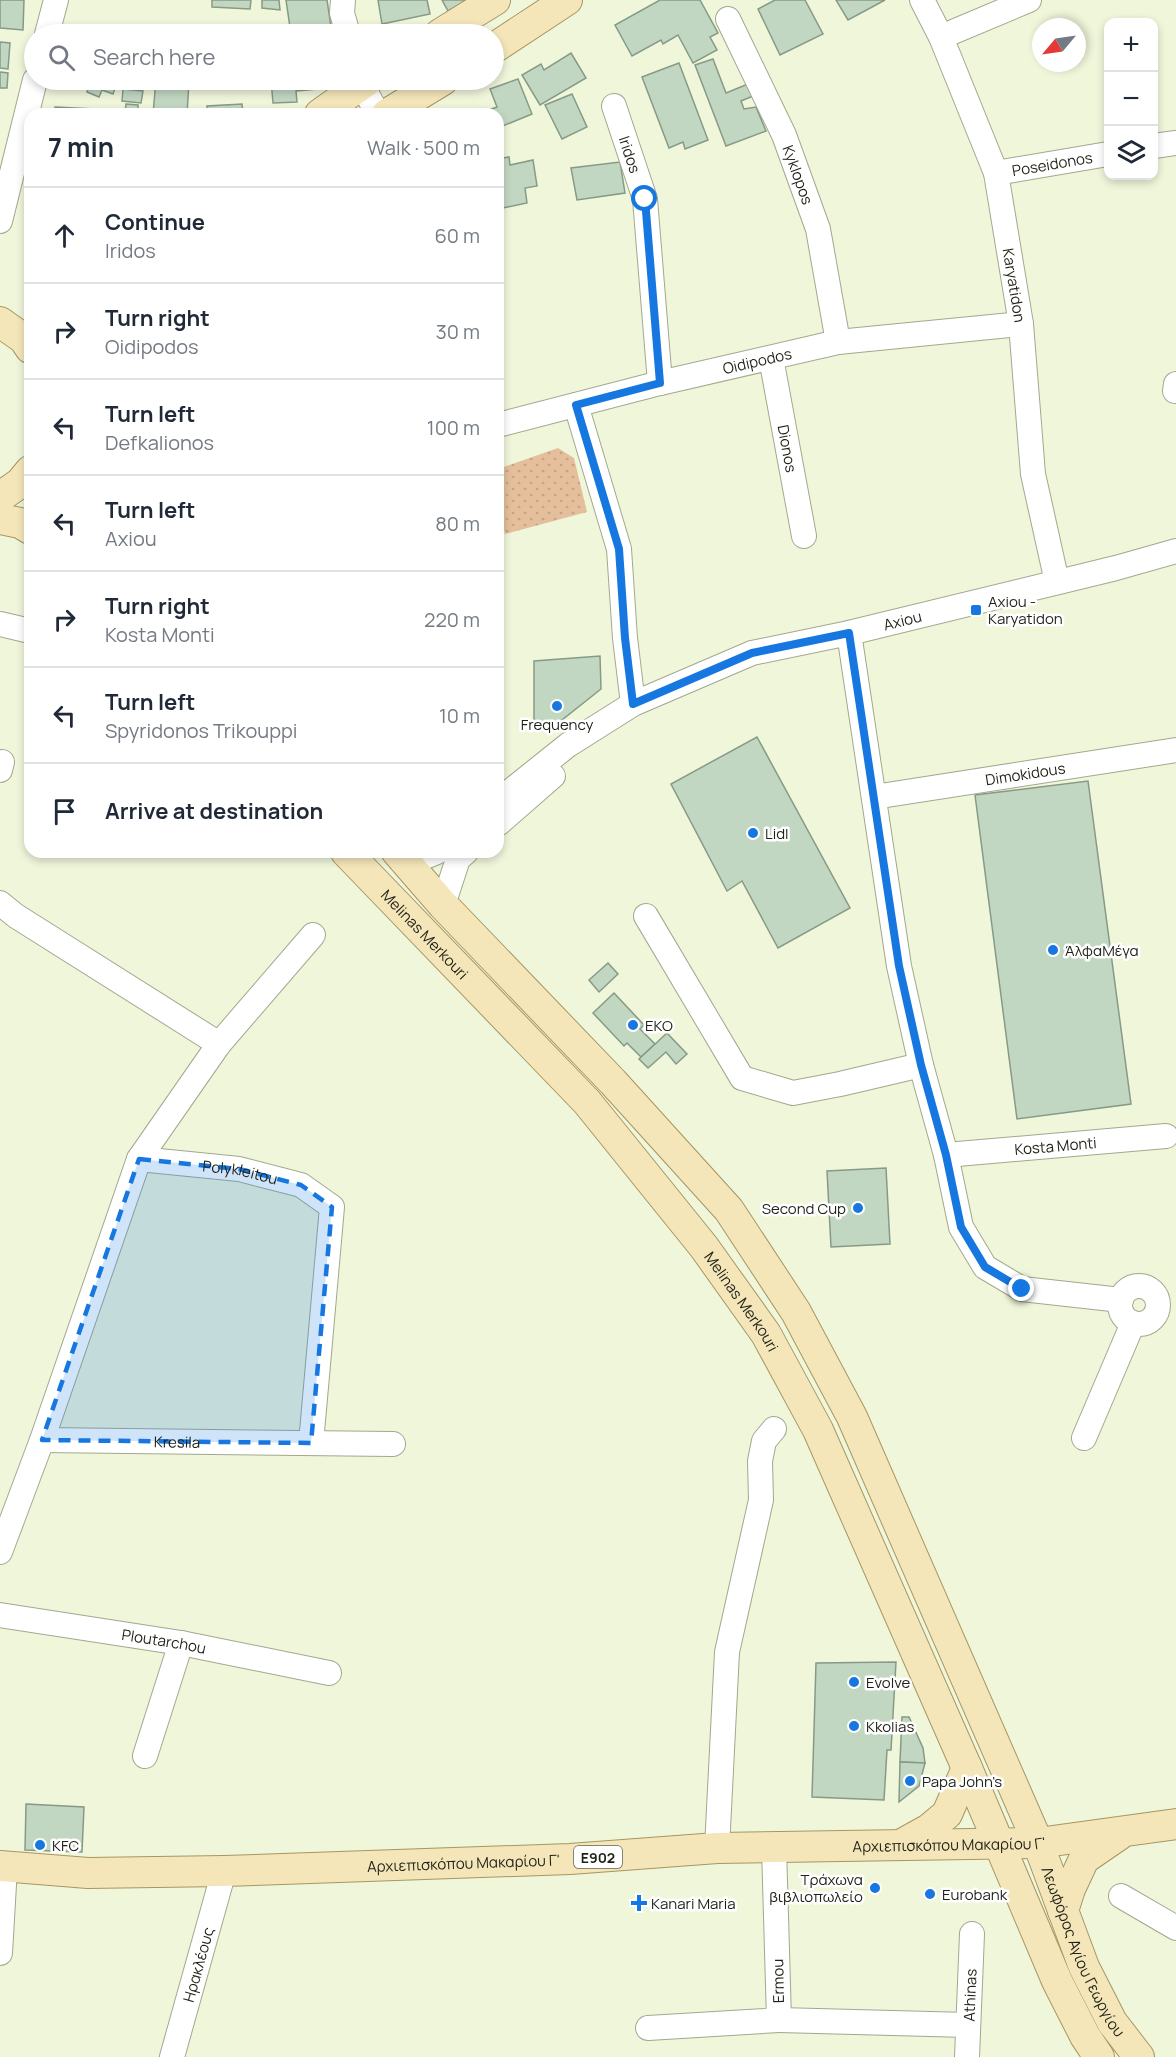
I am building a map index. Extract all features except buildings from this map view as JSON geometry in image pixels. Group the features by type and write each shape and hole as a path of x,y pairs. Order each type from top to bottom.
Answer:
{"main road":[{"path":"456,24 495,0"},
{"path":"504,41 567,0"},
{"path":"328,108 351,90"},
{"path":"397,108 427,90"},
{"path":"11,320 24,339"},
{"path":"0,497 24,478"},
{"path":"0,519 24,525"},
{"name":"Melinas Merkouri","path":"352,858 587,1102 704,1247 766,1334 818,1430 1000,1844"},
{"path":"402,858 443,905 613,1082 729,1210 796,1312 852,1417 1038,1843"},
{"path":"899,1845 930,1829 947,1814 968,1767"},
{"name":"Αρχιεπισκόπου Μακαρίου Γ'","path":"2,1866 88,1874 224,1871 570,1859 717,1848 1038,1843 1176,1824"},
{"path":"1063,1911 1084,1859 1124,1832"},
{"name":"Λεωφόρος Αγίου Γεωργίου","path":"1038,1843 1084,1967 1112,2022 1139,2057"},
{"path":"1000,1844 1057,1981 1084,2036 1099,2057"}],"street":[{"path":"50,24 56,0"},
{"path":"343,0 342,13 345,24"},
{"name":"Karyatidon","path":"922,0 941,37 996,173 1021,324 1033,474 1057,582"},
{"path":"941,37 1029,0"},
{"name":"Kyklopos","path":"728,19 784,135 818,229 838,342"},
{"path":"28,108 33,90"},
{"path":"367,90 375,108"},
{"name":"Iridos","path":"614,106 645,199 660,383"},
{"path":"0,221 24,124"},
{"path":"1158,145 1176,143"},
{"name":"Poseidonos","path":"996,173 1104,155"},
{"name":"Oidipodos","path":"504,423 660,383 838,342 1021,324"},
{"name":"Dionos","path":"771,358 804,536"},
{"path":"1175,392 1176,384"},
{"path":"576,405 619,549 625,638 633,704"},
{"name":"Axiou","path":"504,796 568,745 633,704 752,653 849,633 1116,568 1176,551"},
{"path":"0,624 24,630"},
{"path":"849,633 899,966 921,1065 946,1155 961,1227 985,1267 1022,1289 1121,1300"},
{"name":"Axiou","path":"504,819 633,704"},
{"name":"Dimokidous","path":"874,797 1176,750"},
{"path":"443,905 459,858"},
{"path":"0,903 16,916 219,1044"},
{"path":"646,916 742,1078 793,1093 921,1065"},
{"path":"0,1552 42,1440 139,1159 219,1044 314,935"},
{"name":"Kosta Monti","path":"946,1155 1166,1136"},
{"name":"Polykleitou","path":"139,1159 239,1169 301,1185 332,1207 311,1443"},
{"path":"1143,1286 1154,1292 1167,1311 1146,1323 1132,1323 1123,1315 1121,1300 1130,1288 1143,1286"},
{"path":"1084,1438 1132,1323"},
{"path":"717,1848 727,1652 761,1500 762,1451 764,1442 774,1430"},
{"name":"Kresila","path":"42,1440 393,1444"},
{"name":"Ploutarchou","path":"0,1615 181,1643 329,1673"},
{"path":"145,1756 181,1643"},
{"name":"Ermou","path":"648,2028 779,2020 774,1847"},
{"path":"0,1953 2,1866"},
{"name":"Ηρακλέους","path":"172,2057 224,1871"},
{"path":"1121,1896 1176,1928"},
{"name":"Athinas","path":"966,2057 972,1934"},
{"path":"779,2020 968,2025"}],"highlighted area":[{"path":"139,1159 239,1169 301,1185 332,1207 311,1443 42,1440"}],"shaded area":[{"path":"558,448 574,458 587,512 505,534 504,467"}],"place":[{"name":"Axiou - Karyatidon","path":"976,610"},
{"name":"Frequency","path":"557,706"},
{"name":"Lidl","path":"753,833"},
{"name":"ΆλφαΜέγα","path":"1053,950"},
{"name":"EKO","path":"633,1025"},
{"name":"Second Cup","path":"858,1208"},
{"name":"Evolve","path":"854,1682"},
{"name":"Kkolias","path":"854,1726"},
{"name":"Papa John's","path":"910,1781"},
{"name":"KFC","path":"40,1845"},
{"name":"Τράχωνα βιβλιοπωλείο","path":"875,1888"},
{"name":"Eurobank","path":"930,1894"},
{"name":"Kanari Maria","path":"639,1903"}],"route":[{"path":"645,199 660,383 576,405 619,549 625,638 633,704 752,653 849,633 899,966 921,1065 946,1155 961,1227 985,1267 1022,1289"}]}
